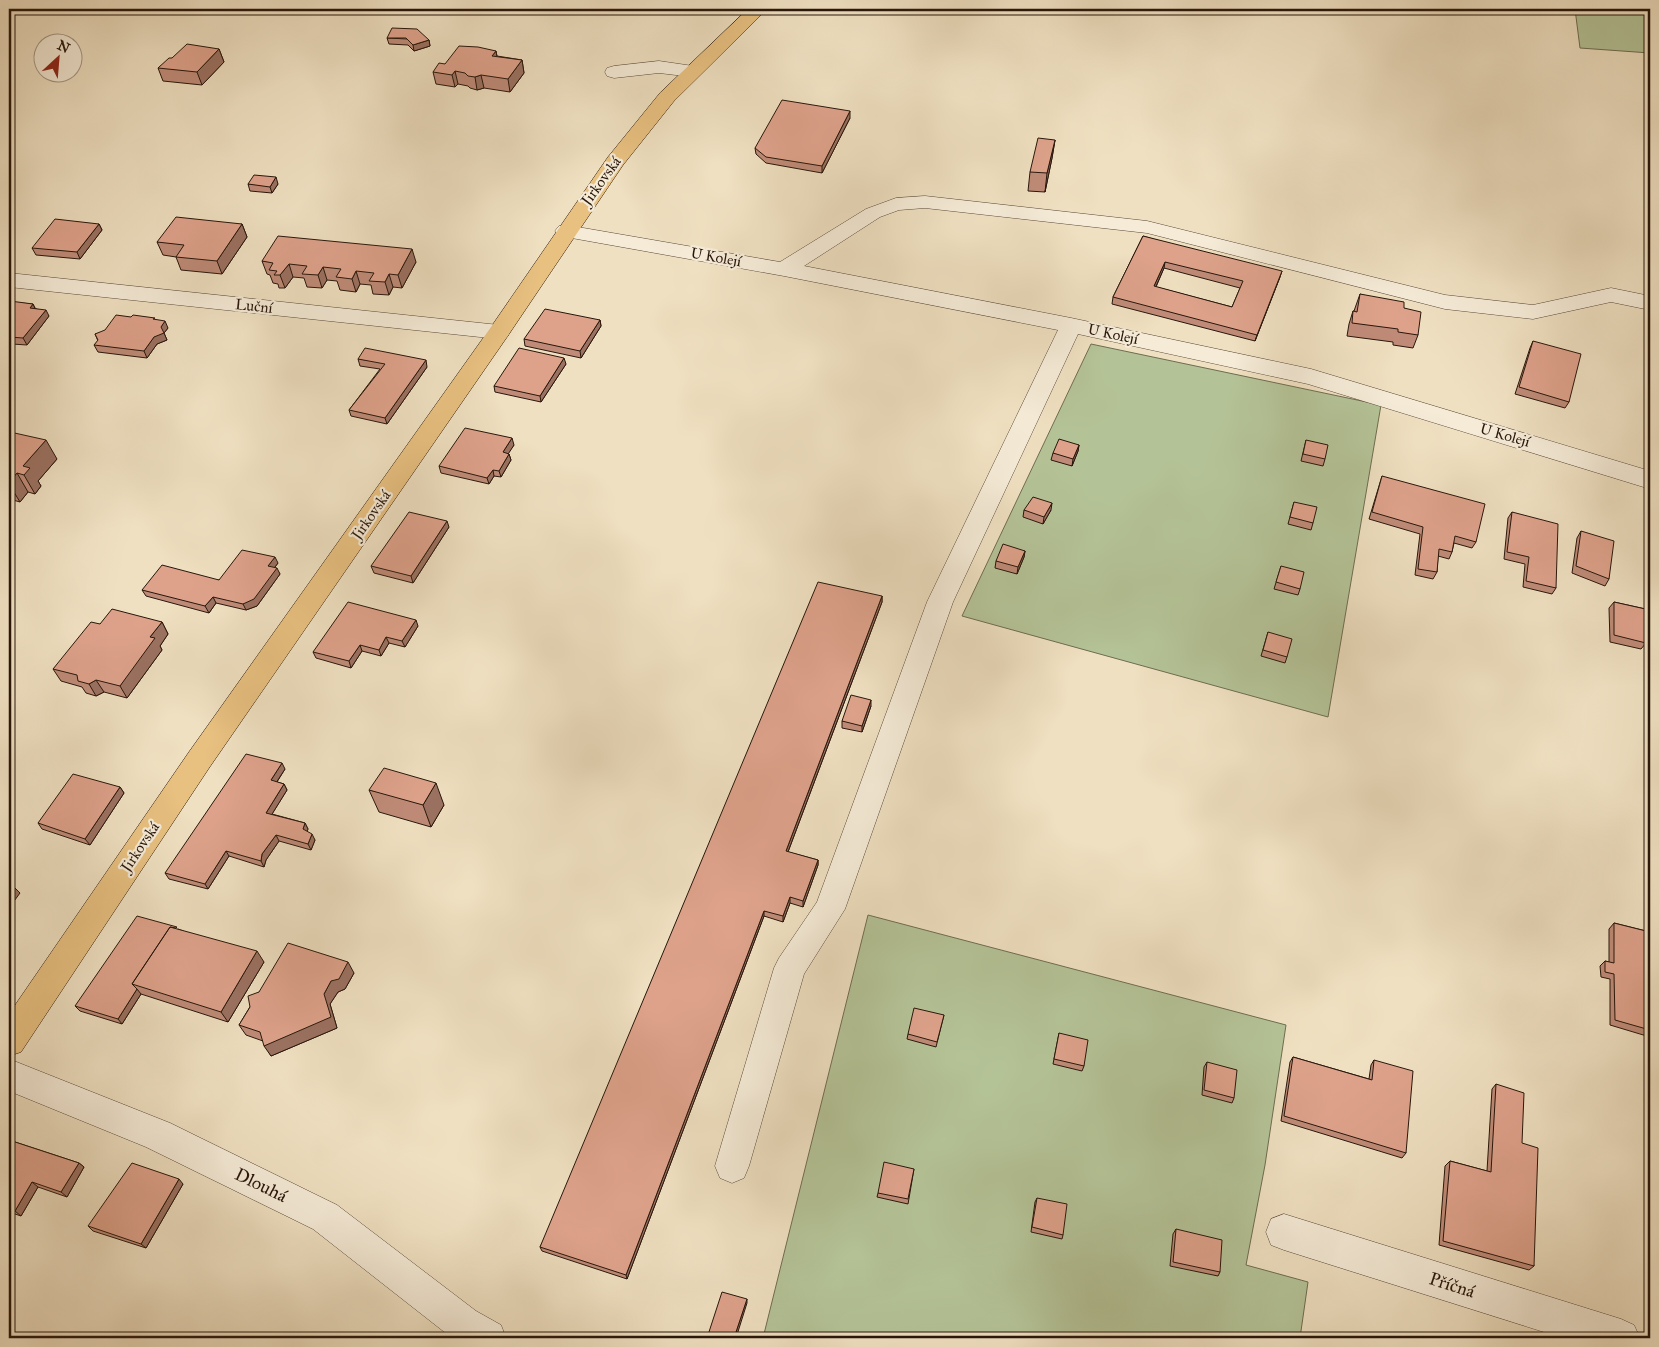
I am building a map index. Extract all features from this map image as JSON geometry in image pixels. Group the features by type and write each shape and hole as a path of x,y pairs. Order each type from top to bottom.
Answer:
{"main road":[{"name":"Jirkovská","path":"9,1041 199,760 499,332 566,231 637,134 668,97 758,9"}],"street":[{"path":"614,72 659,67 693,71"},
{"path":"784,269 872,213 896,204 925,202 1147,227 1446,302 1533,312 1611,296 1650,303"},
{"name":"U Kolejí","path":"566,231 784,269 1071,325 1311,377 1650,480"},
{"name":"Luční","path":"9,280 499,332"},
{"path":"732,1166 790,968 830,909 940,602 1071,325"},
{"name":"Dlouhá","path":"9,1075 158,1135 325,1217 463,1324 488,1338"},
{"name":"Příčná","path":"1284,1232 1621,1338"}],"green space":[{"path":"1575,9 1650,9 1650,53 1580,48"},
{"path":"1091,344 1381,405 1328,717 962,616"},
{"path":"868,915 1286,1025 1265,1165 1246,1265 1308,1282 1300,1338 763,1338"}],"building":[{"path":"392,28 417,29 429,40 413,45 406,38 387,38"},
{"path":"187,44 219,49 197,72 158,68 169,58 172,58"},
{"path":"459,46 478,47 496,51 492,56 522,60 508,79 481,75 475,77 468,76 465,73 455,71 452,75 433,72 439,63 445,64"},
{"path":"782,100 850,111 822,166 766,157 755,148"},
{"path":"1038,138 1055,140 1047,173 1030,172"},
{"path":"254,175 276,177 270,187 248,184"},
{"path":"176,217 242,224 217,261 176,257 184,245 157,242"},
{"path":"55,219 99,224 77,252 32,248"},
{"path":"278,236 412,249 398,275 389,274 385,282 369,281 374,273 356,271 352,279 336,277 341,269 323,267 318,275 302,274 307,266 289,264 280,275 274,275 277,271 269,270 273,263 262,261"},
{"path":"1143,236 1282,271 1257,335 1113,297","holes":["1165,262 1243,281 1232,307 1154,286"]},
{"path":"1360,294 1404,302 1404,308 1421,312 1418,335 1398,332 1398,329 1352,323 1353,311 1357,312"},
{"path":"10,301 33,304 30,308 46,310 23,338 9,337"},
{"path":"545,309 600,320 580,351 524,339"},
{"path":"116,315 131,317 133,315 165,321 161,327 164,333 154,337 144,351 94,345 98,340 95,334 105,330"},
{"path":"1533,341 1581,354 1569,402 1519,387"},
{"path":"365,348 426,360 385,418 349,410 385,364 358,359"},
{"path":"519,348 564,358 540,396 494,386"},
{"path":"465,428 512,438 503,452 509,454 499,471 493,470 487,478 439,466"},
{"path":"9,433 46,440 23,466 30,468 24,475 17,473 9,482"},
{"path":"1059,439 1079,445 1073,459 1053,453"},
{"path":"1306,440 1328,445 1325,459 1303,454"},
{"path":"1382,476 1485,504 1476,542 1455,536 1452,552 1439,549 1437,572 1418,569 1423,527 1372,512"},
{"path":"1033,497 1052,503 1044,517 1024,510"},
{"path":"1294,502 1317,507 1313,523 1290,517"},
{"path":"409,512 447,521 411,576 371,566"},
{"path":"1512,512 1558,524 1556,588 1526,581 1529,557 1507,552"},
{"path":"1581,531 1614,541 1609,579 1576,566"},
{"path":"1003,544 1025,551 1018,567 996,561"},
{"path":"242,550 275,557 268,566 277,568 254,599 243,604 213,597 205,606 142,590 162,565 219,580"},
{"path":"1281,566 1304,572 1300,589 1276,582"},
{"path":"818,582 882,596 786,851 818,860 803,901 790,897 783,916 764,911 626,1275 540,1247"},
{"path":"348,602 416,620 402,641 386,637 379,650 360,645 349,661 313,652"},
{"path":"1614,602 1650,610 1650,631 1646,630 1646,643 1614,635"},
{"path":"112,609 162,622 150,637 155,638 120,686 96,680 89,684 78,681 77,675 53,669 91,622 100,624"},
{"path":"1268,632 1292,639 1287,657 1263,650"},
{"path":"851,695 871,700 862,726 842,721"},
{"path":"246,754 282,763 271,780 284,784 266,813 305,823 303,829 312,834 308,844 276,835 262,854 261,861 226,851 205,884 165,873"},
{"path":"384,768 436,783 423,805 369,790"},
{"path":"73,774 120,787 85,839 38,823"},
{"path":"9,886 15,888 9,896"},
{"path":"137,916 177,927 170,927 132,984 137,989 118,1019 75,1006"},
{"path":"1614,923 1650,932 1650,1030 1615,1020 1614,974 1605,972 1605,961 1614,963"},
{"path":"170,927 257,951 221,1012 132,984"},
{"path":"288,943 348,962 339,979 331,981 324,994 331,1017 264,1046 260,1032 239,1025 250,1007 248,996 259,992"},
{"path":"914,1008 944,1015 937,1042 908,1034"},
{"path":"1059,1033 1088,1040 1084,1066 1054,1059"},
{"path":"1293,1057 1372,1080 1374,1060 1413,1071 1406,1153 1284,1116"},
{"path":"1207,1062 1237,1070 1234,1098 1204,1090"},
{"path":"1496,1084 1524,1093 1522,1143 1538,1148 1534,1266 1443,1241 1450,1161 1491,1172"},
{"path":"9,1140 79,1163 61,1192 32,1182 15,1211 9,1209"},
{"path":"884,1162 914,1169 908,1199 878,1193"},
{"path":"132,1163 179,1179 141,1244 88,1226"},
{"path":"1037,1198 1067,1204 1063,1235 1032,1227"},
{"path":"1176,1229 1222,1240 1220,1272 1173,1262"},
{"path":"722,1292 747,1299 734,1338 707,1338"}]}
